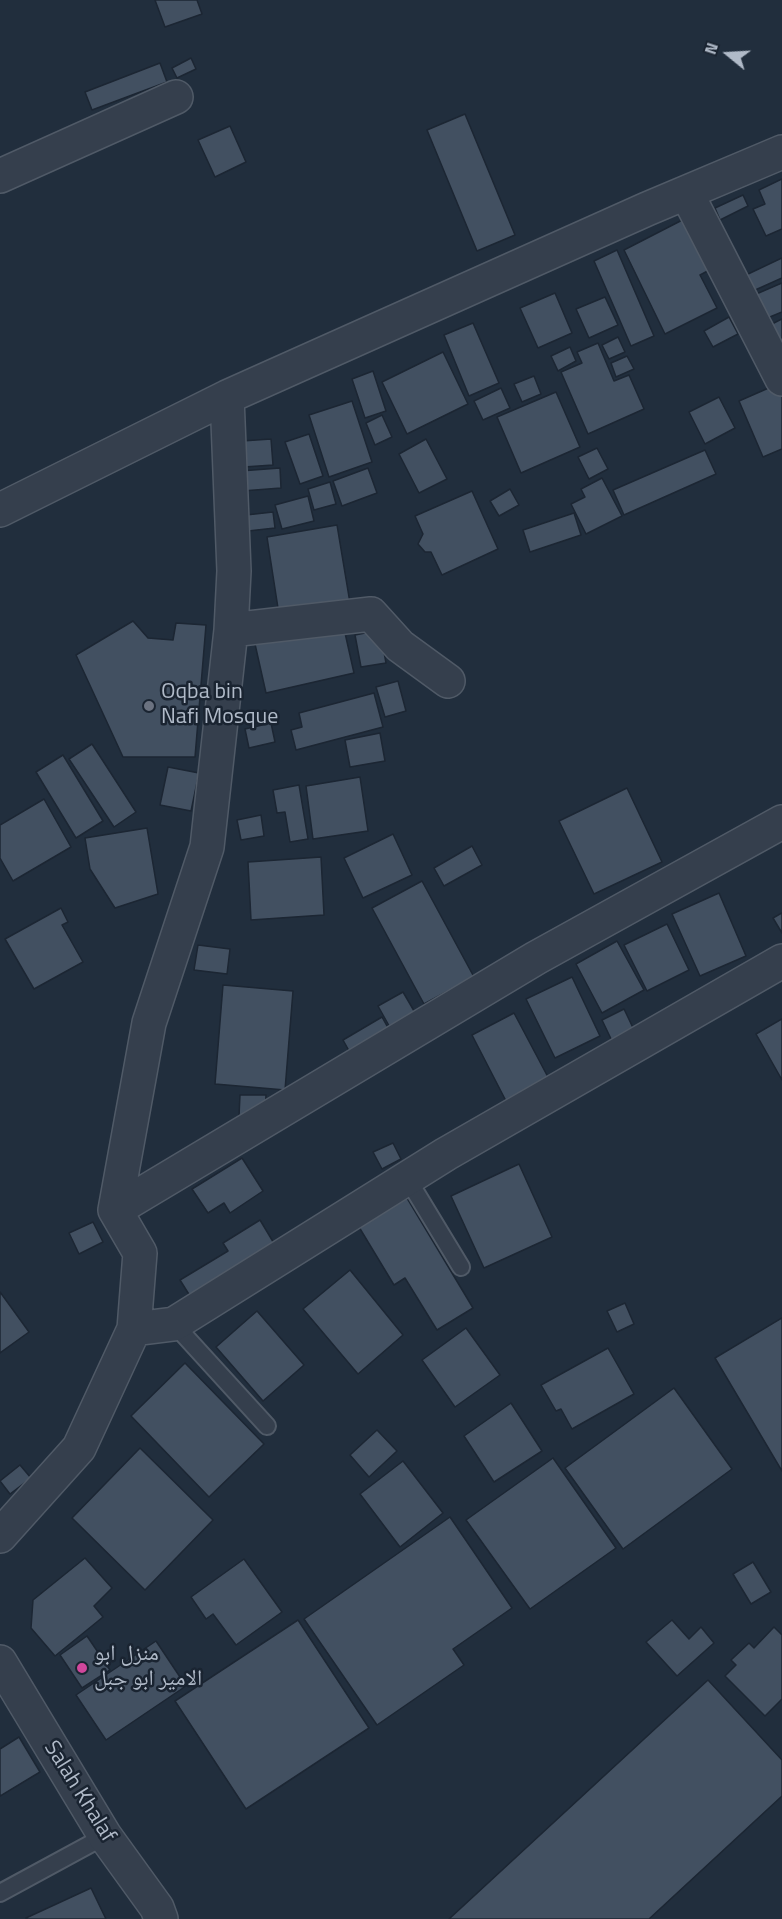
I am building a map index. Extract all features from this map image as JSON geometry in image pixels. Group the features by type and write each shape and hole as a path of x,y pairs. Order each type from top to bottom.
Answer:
{"street":[{"path":"0,176 176,97"},
{"path":"0,510 227,397 782,152"},
{"path":"687,194 782,379"},
{"path":"0,1536 80,1448 134,1329 140,1253 115,1210 149,1023 207,847 231,630 234,570 227,397"},
{"path":"231,630 370,615 400,646 448,681"},
{"path":"115,1210 536,958 782,822"},
{"path":"134,1329 174,1324 407,1178 782,961"},
{"name":"Salah Khalaf","path":"0,1662 105,1836 158,1908 161,1919"}],"lane":[{"path":"407,1178 461,1267"},
{"path":"174,1324 267,1426"},
{"path":"0,1893 105,1836"}],"building":[{"path":"155,0 197,0 202,14 165,27"},
{"path":"191,58 196,69 177,78 172,68"},
{"path":"160,63 167,82 92,110 85,92"},
{"path":"465,114 515,235 477,251 427,130"},
{"path":"230,126 246,162 215,177 198,140"},
{"path":"782,179 782,229 766,236 753,209 765,204 759,190"},
{"path":"743,195 748,206 720,220 715,208"},
{"path":"694,214 719,265 700,275 717,308 665,334 624,250"},
{"path":"617,250 654,336 631,346 594,261"},
{"path":"782,258 782,278 753,291 746,275"},
{"path":"782,283 782,312 765,319 754,295"},
{"path":"555,293 572,333 538,348 520,308"},
{"path":"605,297 618,325 589,338 576,309"},
{"path":"729,317 738,334 713,347 704,331"},
{"path":"782,319 782,347 770,325"},
{"path":"473,323 499,383 469,396 444,335"},
{"path":"618,337 625,352 609,359 602,345"},
{"path":"598,343 614,381 629,375 644,409 588,434 561,372 582,363 577,352"},
{"path":"570,347 576,361 558,371 551,356"},
{"path":"443,352 468,404 407,434 382,382"},
{"path":"627,356 634,369 616,377 611,363"},
{"path":"373,371 386,411 365,418 352,379"},
{"path":"534,376 541,394 522,402 514,384"},
{"path":"780,383 782,389 782,449 763,457 739,401"},
{"path":"501,388 510,408 483,420 474,401"},
{"path":"556,392 580,447 521,473 497,417"},
{"path":"719,397 735,428 705,444 689,412"},
{"path":"352,401 372,462 329,477 309,415"},
{"path":"382,415 392,437 375,445 366,423"},
{"path":"309,434 323,476 300,484 285,442"},
{"path":"271,439 273,465 244,467 242,441"},
{"path":"426,439 447,479 419,493 399,454"},
{"path":"597,448 608,469 589,479 578,457"},
{"path":"705,450 716,474 624,515 613,490"},
{"path":"280,468 281,488 242,491 240,471"},
{"path":"368,468 377,493 342,506 333,481"},
{"path":"602,478 622,516 586,534 571,504 585,497 581,489"},
{"path":"330,482 336,504 314,510 308,489"},
{"path":"510,489 519,505 499,516 490,501"},
{"path":"472,491 498,549 442,575 431,552 425,552 418,544 423,534 415,516"},
{"path":"308,496 314,521 282,529 275,505"},
{"path":"273,512 275,528 248,531 246,515"},
{"path":"574,513 581,535 530,552 523,530"},
{"path":"337,525 351,609 280,621 267,537"},
{"name":"Oqba bin Nafi Mosque","path":"133,621 148,638 173,640 176,623 206,625 195,757 123,757 76,655"},
{"path":"343,624 354,673 266,693 255,644"},
{"path":"380,630 386,663 361,667 355,635"},
{"path":"398,681 406,711 385,717 376,687"},
{"path":"374,693 383,727 296,750 291,730 302,727 299,713"},
{"path":"271,723 275,742 249,748 245,729"},
{"path":"380,733 385,761 350,767 345,740"},
{"path":"92,744 136,812 114,827 69,759"},
{"path":"63,755 103,821 76,838 36,772"},
{"path":"168,767 199,773 191,811 160,805"},
{"path":"360,777 368,831 313,839 306,786"},
{"path":"299,785 308,839 290,842 285,812 277,813 273,790"},
{"path":"627,788 662,862 594,894 559,821"},
{"path":"44,799 71,847 13,881 0,858 0,825"},
{"path":"261,815 264,836 241,840 237,820"},
{"path":"147,828 158,894 115,908 90,869 85,838"},
{"path":"393,834 412,875 363,898 344,858"},
{"path":"472,846 482,865 444,886 434,868"},
{"path":"321,857 324,915 251,920 248,862"},
{"path":"422,881 474,977 424,1004 372,908"},
{"path":"719,893 746,956 700,976 672,914"},
{"path":"61,908 68,922 62,925 83,962 34,989 5,939"},
{"path":"782,913 782,933 773,918"},
{"path":"667,924 689,970 647,991 624,945"},
{"path":"617,941 644,990 602,1013 576,964"},
{"path":"198,945 230,949 227,974 194,970"},
{"path":"572,977 600,1036 555,1058 526,999"},
{"path":"223,985 293,991 285,1090 215,1084"},
{"path":"403,992 417,1016 392,1031 378,1006"},
{"path":"624,1009 635,1032 613,1043 602,1020"},
{"path":"514,1013 549,1079 506,1101 472,1035"},
{"path":"382,1017 392,1035 353,1058 343,1040"},
{"path":"782,1019 782,1080 756,1034"},
{"path":"240,1095 266,1095 265,1117 239,1116"},
{"path":"393,1143 401,1159 382,1169 373,1152"},
{"path":"242,1158 263,1191 230,1213 224,1203 208,1213 192,1189"},
{"path":"519,1164 552,1237 484,1268 451,1196"},
{"path":"407,1198 473,1308 437,1330 405,1278 394,1285 359,1227"},
{"path":"260,1220 275,1245 190,1296 180,1280 228,1251 223,1243"},
{"path":"93,1222 103,1242 79,1254 69,1233"},
{"path":"350,1270 403,1335 358,1374 303,1309"},
{"path":"0,1292 29,1332 0,1353"},
{"path":"625,1303 634,1324 617,1332 607,1311"},
{"path":"257,1311 304,1365 263,1401 216,1347"},
{"path":"782,1318 782,1471 715,1358"},
{"path":"466,1328 500,1375 455,1407 422,1360"},
{"path":"608,1348 634,1394 572,1429 561,1409 556,1411 541,1385"},
{"path":"185,1363 264,1444 209,1497 131,1416"},
{"path":"674,1388 732,1469 623,1549 565,1468"},
{"path":"511,1403 542,1451 494,1482 464,1436"},
{"path":"377,1430 397,1451 369,1477 350,1455"},
{"path":"140,1448 213,1520 145,1590 72,1518"},
{"path":"553,1458 616,1548 530,1609 466,1520"},
{"path":"403,1461 443,1513 400,1547 360,1494"},
{"path":"20,1465 31,1478 10,1494 0,1481"},
{"path":"450,1517 512,1608 453,1649 464,1665 377,1725 304,1619"},
{"path":"85,1558 112,1588 94,1606 103,1617 55,1656 31,1628 33,1600"},
{"path":"244,1559 282,1612 236,1645 213,1614 206,1619 191,1597"},
{"path":"753,1562 771,1592 751,1604 733,1574"},
{"path":"298,1620 369,1728 246,1809 175,1701"},
{"path":"672,1620 689,1639 701,1627 714,1643 677,1676 646,1642"},
{"path":"774,1627 782,1635 782,1699 765,1716 725,1676 736,1665 731,1660 749,1643 754,1648"},
{"path":"87,1636 110,1670 82,1688 60,1655"},
{"path":"156,1641 186,1686 106,1740 76,1695"},
{"path":"708,1680 782,1760 782,1796 649,1919 449,1919"},
{"path":"19,1737 40,1772 0,1796 0,1749"},
{"path":"91,1888 106,1919 26,1919 26,1918"}],"place":[{"name":"Oqba bin Nafi Mosque","path":"149,706"},
{"name":"منزل ابو الامير ابو جبل","path":"82,1668"}]}
